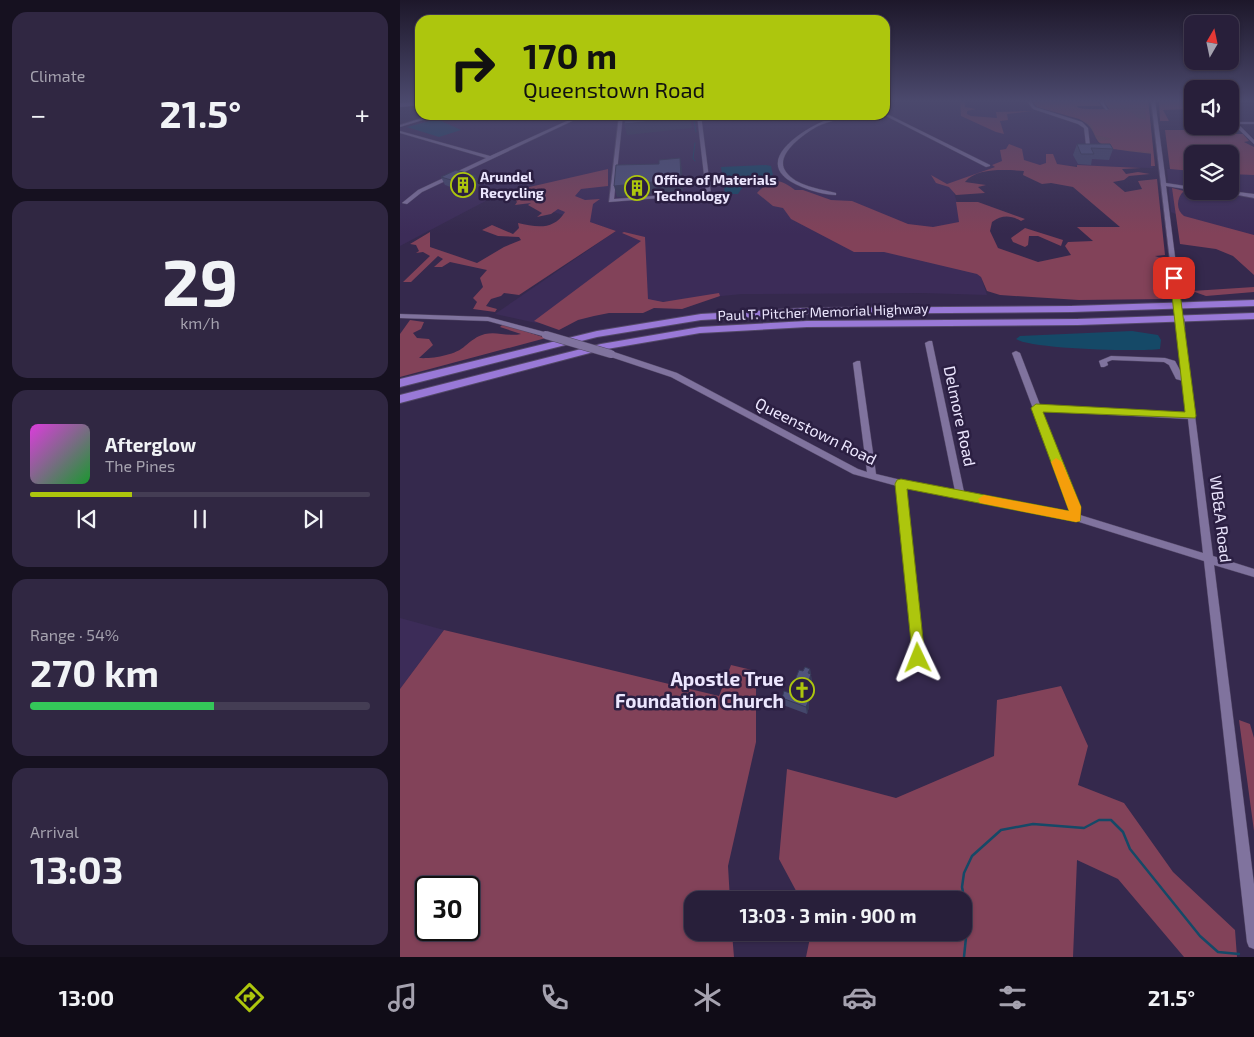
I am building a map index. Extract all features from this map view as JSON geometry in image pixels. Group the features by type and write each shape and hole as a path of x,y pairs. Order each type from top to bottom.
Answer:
{"highway":[{"name":"Paul T. Pitcher Memorial Highway","path":"400,383 597,334 668,321 720,315 807,311 1081,309 1254,303"},
{"name":"Paul T. Pitcher Memorial Highway","path":"400,399 601,347 666,334 728,327 807,324 1078,322 1254,316"}],"street":[{"path":"444,145 491,158"},
{"path":"405,204 420,192 520,145"},
{"path":"618,145 611,201 709,193 703,145"},
{"path":"790,145 783,151 780,159 782,170 794,181 808,188 834,194"},
{"path":"946,145 988,166"},
{"name":"WB&A Road","path":"1158,145 1210,559 1254,942"},
{"path":"1163,184 1184,187"},
{"path":"1239,194 1254,196"},
{"name":"Queenstown Road","path":"400,316 488,319 611,354 674,375 843,465 872,477 1076,517 1254,572"},
{"name":"Delmore Road","path":"929,343 960,495"},
{"path":"1016,353 1075,507 1076,517"},
{"path":"1104,365 1103,361 1111,358 1165,360 1172,363 1179,377 1186,379"},
{"path":"857,364 872,477"},
{"path":"1036,408 1191,416"},
{"path":"901,484 918,658"}],"shaded area":[{"path":"400,145 1101,145 1153,154 1153,168 1002,164 951,184 987,295 923,293 742,294 660,302 536,323 495,314 616,231 497,195 400,246"},
{"path":"1011,145 1022,149 1024,160 1040,165 1046,163 1046,154 1053,154 1057,164 1077,167 1077,165 1141,168 1122,169 1126,174 1138,172 1150,174 1129,176 1124,180 1113,182 1125,192 1142,189 1138,181 1157,179 1165,255 1155,256 1166,260 1168,297 1165,299 1079,300 1000,295 987,291 981,277 977,274 884,252 854,252 791,219 783,208 773,206 757,193 768,184 776,181 785,183 795,190 803,190 831,200 852,201 908,224 933,227 959,222 956,202 978,202 1025,219 1021,221 1010,217 999,218 992,222 990,231 998,248 1038,262 1071,255 1065,246 1068,242 1093,241 1077,227 1120,227 1073,187 1051,183 1042,184 1023,175 1024,171 993,170 977,174 965,182 986,185 978,187 985,193 956,195 949,187 936,183 931,175 947,184 995,167 992,165 1002,161 1000,150 1006,149"},
{"path":"1102,145 1153,145 1155,166 1151,166 1151,152 1099,148"},
{"path":"1103,145 1152,145 1153,154 1121,150"},
{"path":"1167,145 1249,145 1254,147 1254,175 1239,174 1239,145 1184,145 1184,170 1170,169"},
{"path":"608,169 608,186 581,189 575,196 585,200 600,199 593,204 590,222 616,231 519,295 504,293 491,299 486,306 497,309 495,312 473,309 477,302 473,298 483,287 480,278 487,270 450,262 442,267 434,267 443,259 438,256 411,282 403,282 430,256 423,252 416,253 419,251 416,245 410,244 430,232 430,247 477,263 504,247 521,240 519,237 498,236 482,230 492,225 513,234 519,228 518,223 531,226 550,225 565,212 558,209 551,214 537,217 542,213 528,205 531,203 515,205 517,202 515,199 497,195 504,191 512,191"},
{"path":"1167,169 1184,169 1184,200 1239,200 1239,171 1254,171 1254,248 1171,212"},
{"path":"1172,188 1184,191 1179,197 1178,207 1184,216 1254,235 1254,275 1233,256 1216,249 1180,244"},
{"path":"1025,228 1063,240 1061,246 1038,236 1029,236 1028,245 1025,247 1013,242 1011,238"},
{"path":"622,233 645,237 648,299 663,302 719,293 720,296 682,309 654,308 643,313 609,313 594,316 578,320 559,330 534,321 641,241"},
{"path":"1254,287 1254,292 1206,296 1192,291"},
{"path":"410,320 424,322 421,329 413,333 417,338 429,339 433,345 419,358 437,357 456,352 474,339 485,334 521,334 500,327 503,324 546,338 400,377 400,334"},
{"path":"400,618 444,630 400,689"},
{"path":"444,630 719,696 731,665 756,671 756,742 728,866 729,891 684,891 684,941 733,941 734,957 400,957 400,689"},
{"path":"1061,686 1088,746 1078,785 1124,803 1173,872 1235,930 1237,957 1184,957 1118,879 1077,860 1073,957 806,957 809,941 972,941 972,891 796,891 779,859 787,769 896,798 994,756 997,700"},
{"path":"1239,720 1250,724 1254,738 1254,831"}],"water":[{"path":"771,166 773,175 744,185 738,194 725,194 721,167"},
{"path":"1132,331 1158,335 1161,340 1160,349 1109,350 1062,347 1041,345 1016,339 1020,336"}],"building":[{"path":"1077,145 1110,145 1113,149 1091,148 1094,154 1081,154"},
{"path":"680,158 681,179 614,186 616,165 659,164 659,160"},
{"path":"456,170 476,176 461,183 441,177"},
{"path":"805,667 810,669 808,673 811,674 803,698 809,700 806,707 782,698 784,691 790,693 799,670 803,671"}],"waterway":[{"path":"695,145 693,158 695,161"},
{"path":"964,957 968,918 962,887 964,873 972,856 1001,830 1033,824 1084,828 1099,820 1111,820 1123,832 1130,849 1200,936 1218,952 1239,954"}],"slow traffic":[{"path":"984,499 1076,517 1075,507 1056,462"}],"place":[{"name":"Arundel Recycling","path":"463,185"},
{"name":"Office of Materials Technology","path":"637,188"},
{"name":"Apostle True Foundation Church","path":"802,690"}],"route":[{"path":"918,658 901,484 1076,517 1075,507 1036,408 1166,413 1191,416 1174,278"}]}
